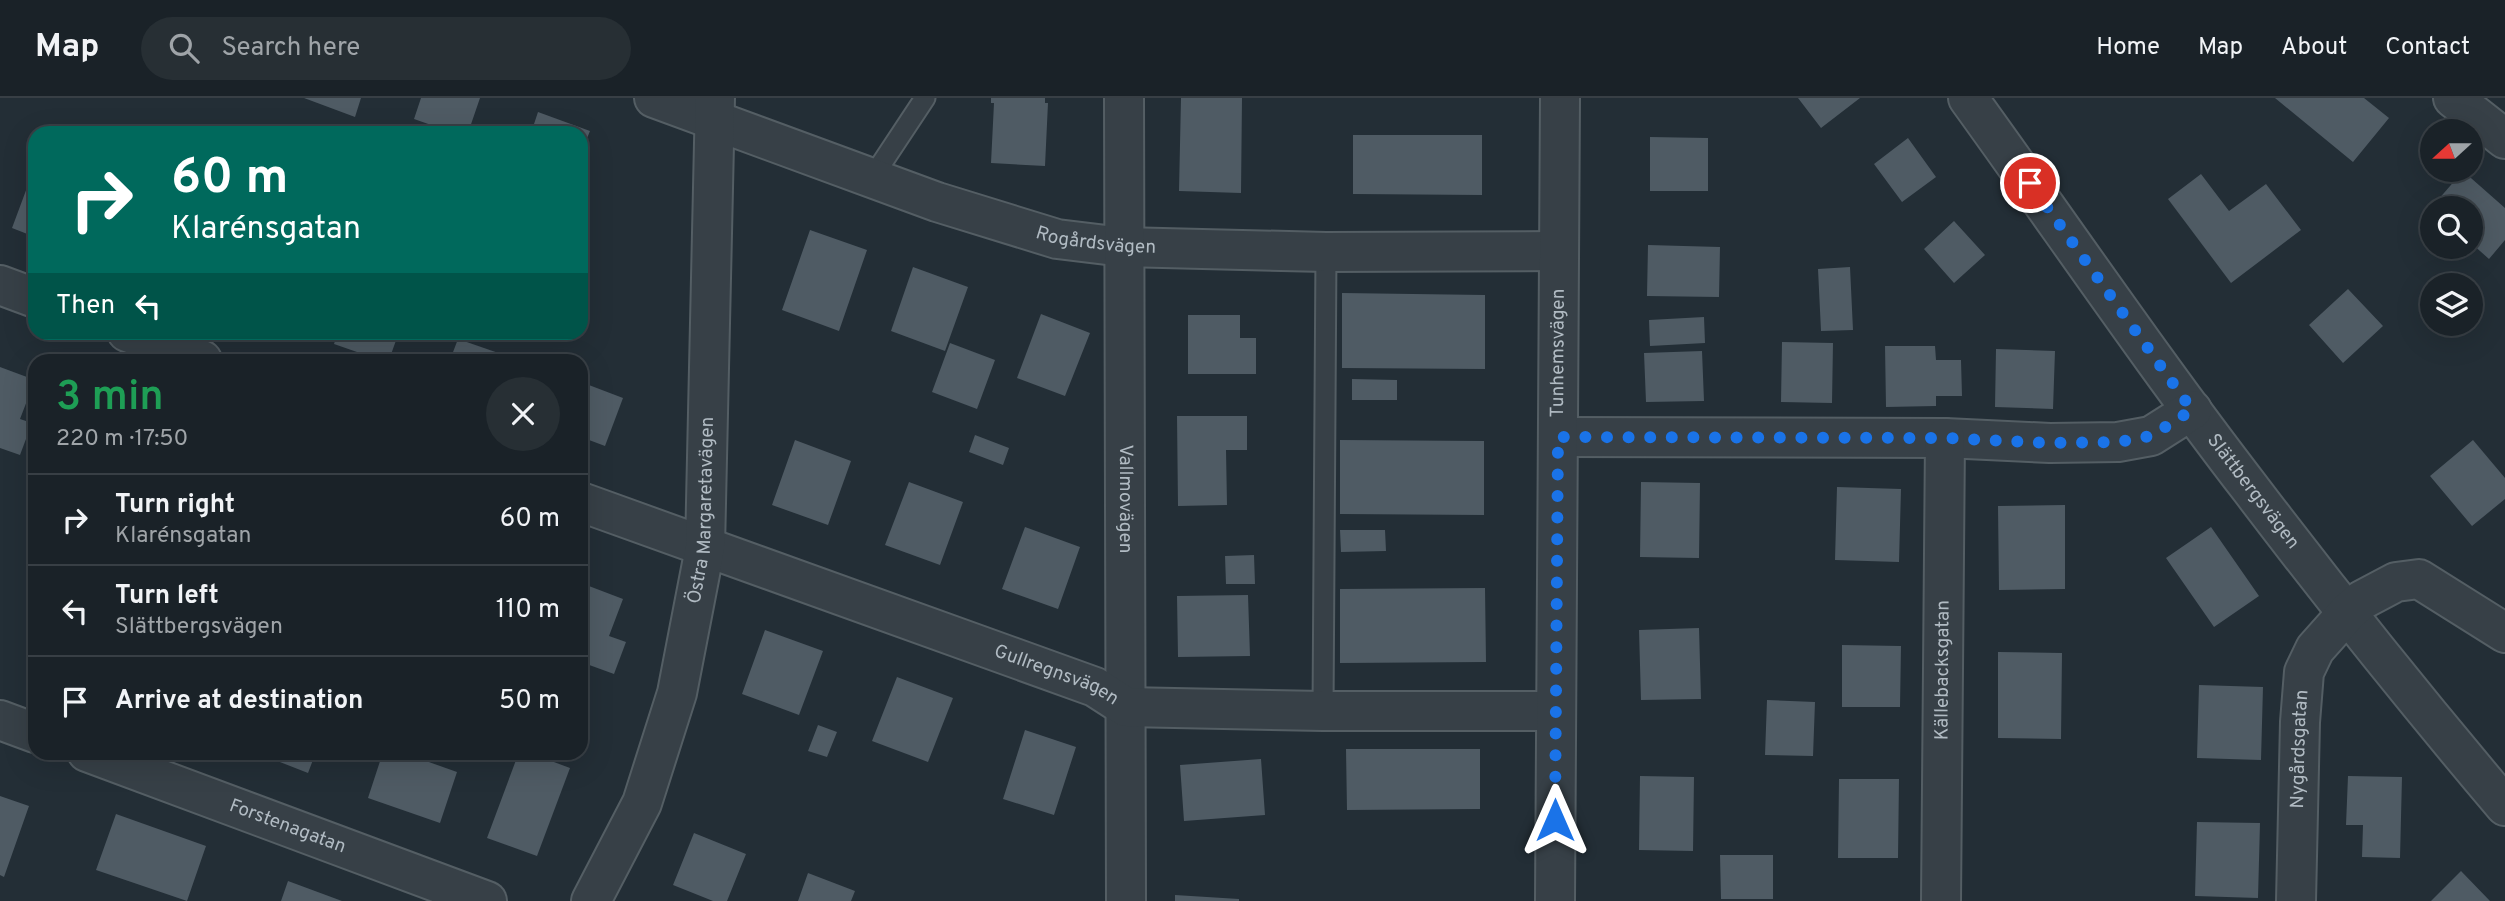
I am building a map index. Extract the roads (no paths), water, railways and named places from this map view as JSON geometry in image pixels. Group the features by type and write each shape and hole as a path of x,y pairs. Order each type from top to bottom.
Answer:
{"street":[{"name":"Rogårdsvägen","path":"654,98 715,109 872,178 937,202 1058,239 1123,247 1326,252 1559,251"},
{"name":"Vallmovägen","path":"1124,98 1126,901"},
{"name":"Tunhemsvägen","path":"1555,901 1560,98"},
{"name":"Slättbergsvägen","path":"1968,98 2250,489 2402,683 2505,806"},
{"path":"2453,98 2505,139"},
{"name":"Östra Margaretavägen","path":"591,901 642,803 677,692 705,548 715,109"},
{"path":"0,285 28,295"},
{"path":"148,340 186,354"},
{"path":"1558,437 1945,438 2050,443 2118,442 2151,436 2192,410"},
{"name":"Källebacksgatan","path":"1941,901 1945,438"},
{"name":"Gullregnsvägen","path":"588,505 1096,687 1126,707 1323,711 1555,711"},
{"name":"Nygårdsgatan","path":"2296,901 2300,722 2304,672 2315,649 2362,600 2396,582 2419,579 2505,633"},
{"path":"0,720 28,730"},
{"name":"Forstenagatan","path":"108,760 486,901"}],"lane":[{"path":"872,178 925,98"},
{"path":"1323,711 1326,252"}]}
